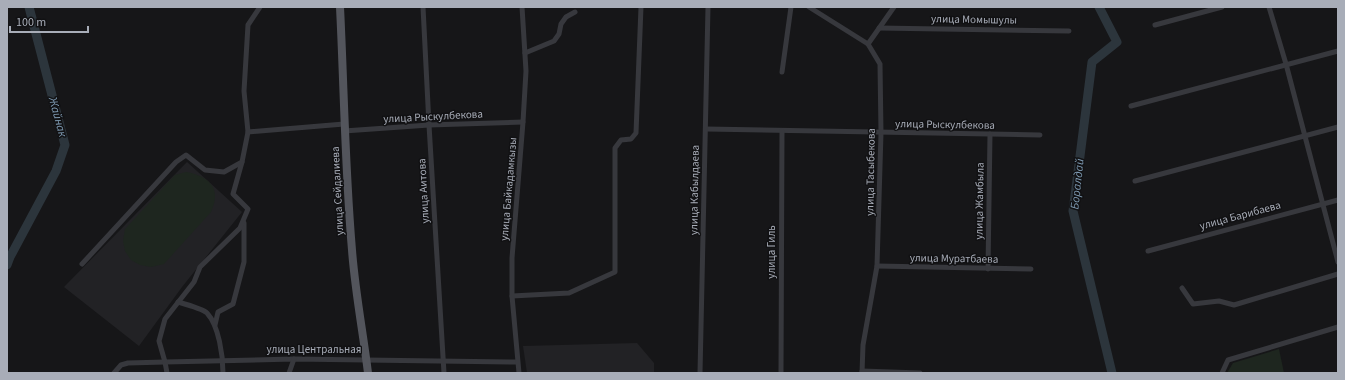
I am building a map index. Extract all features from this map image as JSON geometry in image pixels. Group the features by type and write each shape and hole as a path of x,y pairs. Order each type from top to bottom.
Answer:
{"main road":[{"name":"улица Сейдалиева","path":"340,7 344,84 344,127 352,251 368,373"}],"street":[{"path":"167,373 159,341 165,319 194,282 200,266 240,228 248,209 233,194 242,162 248,132 244,90 248,24 260,7"},
{"name":"улица Аитова","path":"423,7 444,373"},
{"name":"улица Байкадамкызы","path":"519,373 512,296 512,258 526,71 522,7"},
{"path":"512,296 569,293 615,272 615,148 621,140 631,139 636,133 641,7"},
{"name":"улица Кабылдаева","path":"700,373 708,7"},
{"path":"782,72 791,7"},
{"name":"улица Тасыбекова","path":"809,7 868,44 880,64 881,133 877,266 863,345 862,372"},
{"path":"868,44 894,7"},
{"path":"1155,25 1222,7"},
{"path":"1268,7 1286,64 1338,262"},
{"path":"525,53 554,41 560,34 562,24 566,18 575,12"},
{"name":"улица Момышулы","path":"879,28 1069,31"},
{"path":"1131,106 1338,51"},
{"name":"улица Рыскулбекова","path":"248,132 344,127 523,122"},
{"path":"1135,181 1338,127"},
{"name":"улица Рыскулбекова","path":"706,129 1040,135"},
{"name":"улица Гиль","path":"781,373 782,131"},
{"name":"улица Жамбыла","path":"988,269 990,134"},
{"path":"82,264 181,158 186,155 205,170 224,172 242,162"},
{"name":"улица Барибаева","path":"1148,251 1338,200"},
{"path":"215,325 218,312 233,304 244,262 243,220"},
{"name":"улица Муратбаева","path":"877,266 1031,269"},
{"path":"1182,288 1193,304 1219,301 1234,305 1338,274"},
{"path":"178,302 207,312 215,325 223,360 223,373"},
{"path":"1222,373 1228,360 1338,327"},
{"path":"289,373 294,359"},
{"name":"улица Центральная","path":"114,373 122,365 128,363 223,360 366,359 517,362"},
{"path":"862,372 920,373"}],"shaded area":[{"path":"187,162 242,212 182,287 139,346 64,287"},
{"path":"186,172 201,177 211,184 215,196 211,212 164,264 151,267 140,265 131,260 125,251 123,241 125,229 175,175"},
{"path":"637,343 654,363 654,373 527,373 523,346"},
{"path":"1279,349 1284,373 1227,373 1233,363"}],"waterway":[{"name":"Жайнак","path":"7,265 56,171 65,145 29,7"},
{"name":"Боралдай","path":"1099,7 1117,42 1092,62 1073,211 1112,373"}]}
